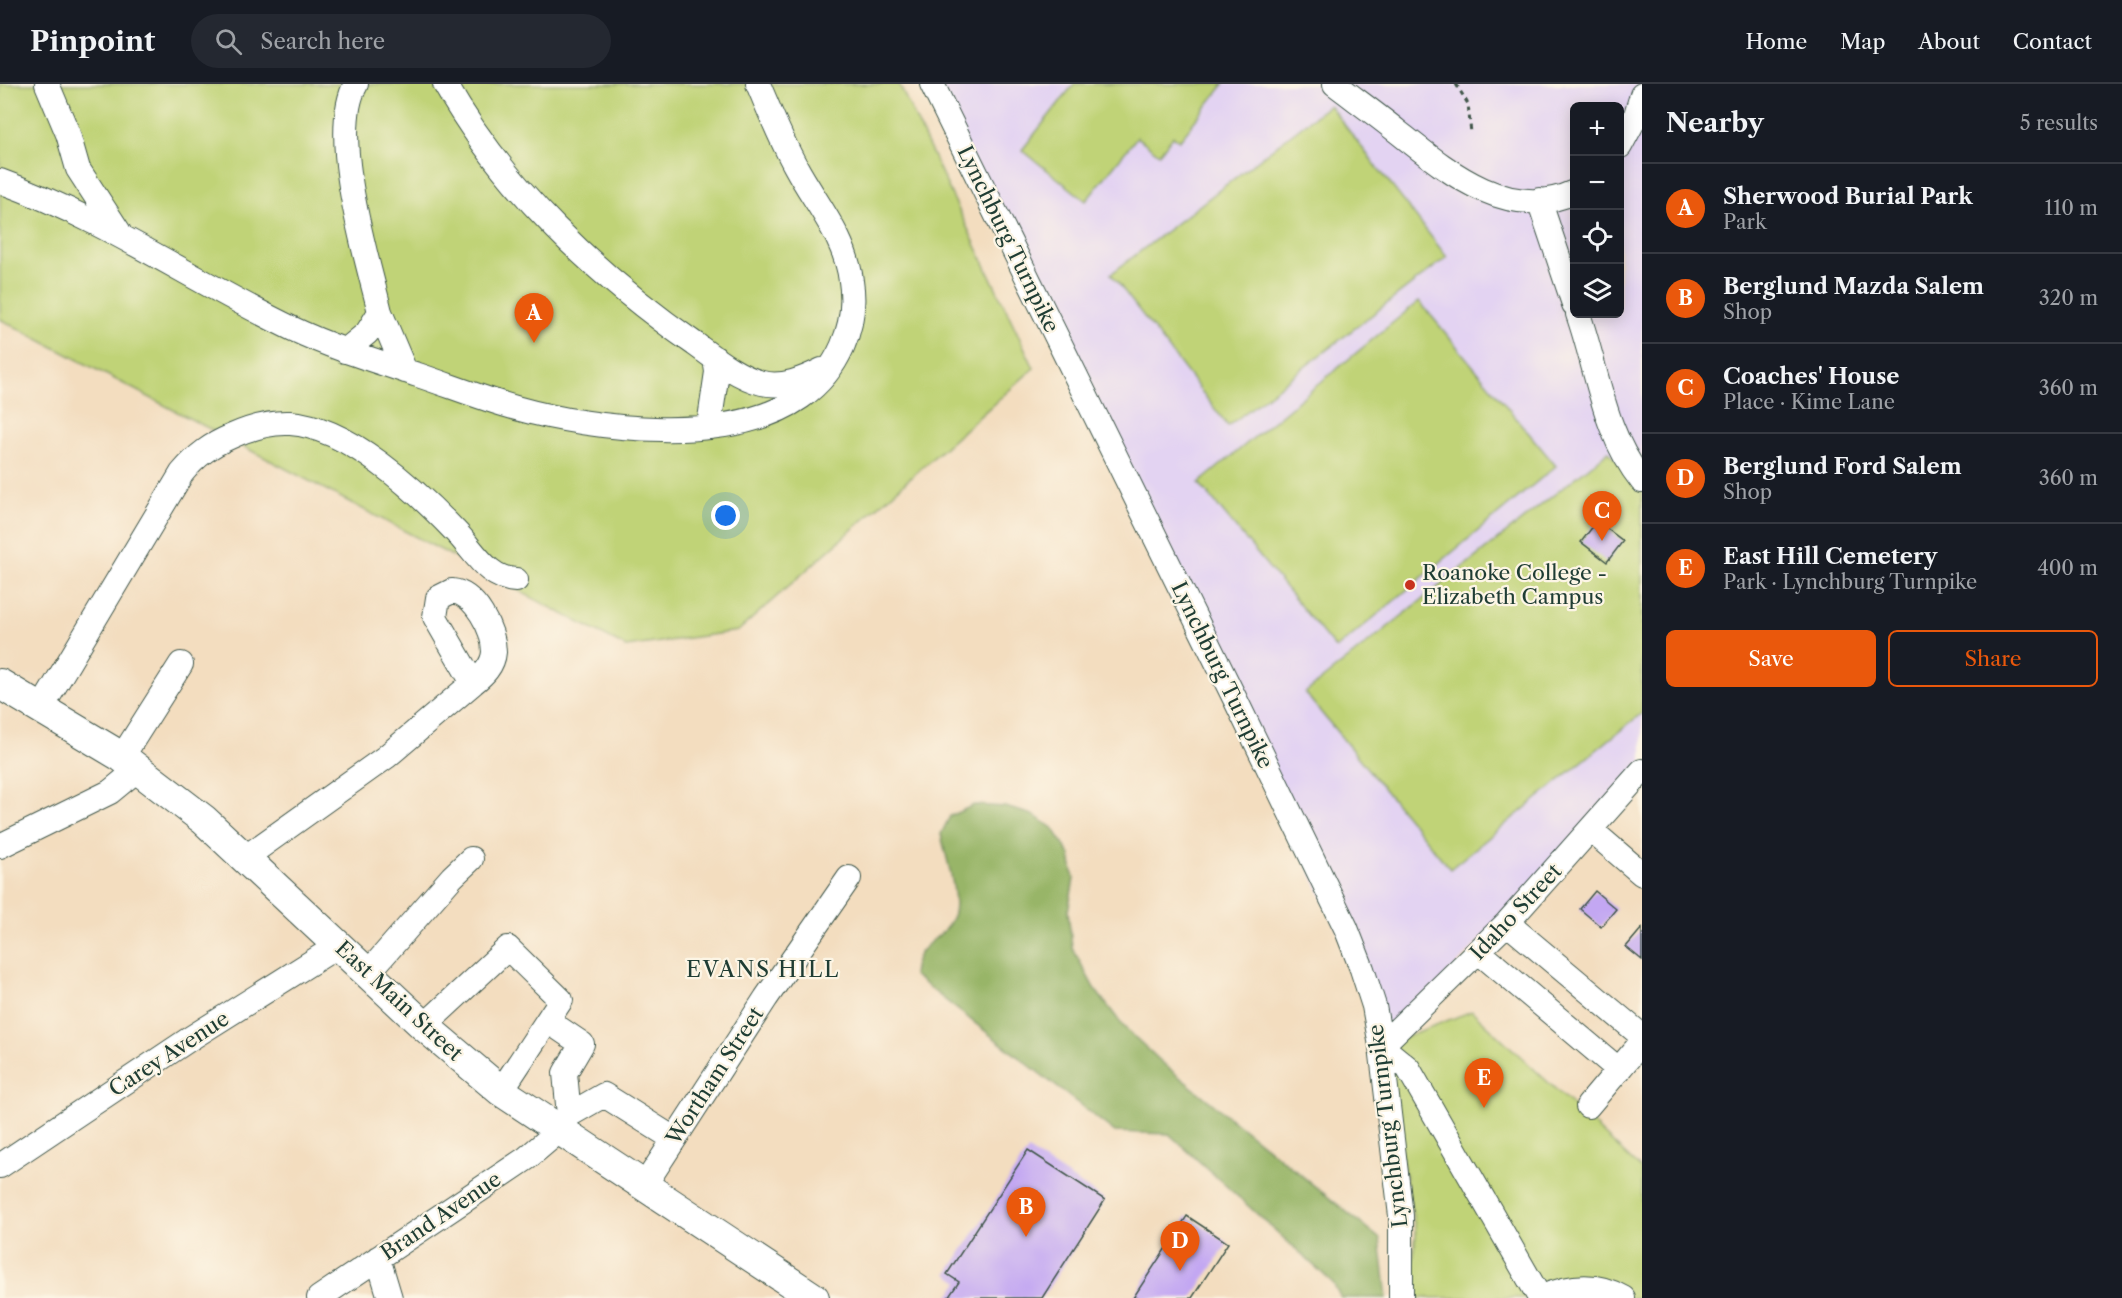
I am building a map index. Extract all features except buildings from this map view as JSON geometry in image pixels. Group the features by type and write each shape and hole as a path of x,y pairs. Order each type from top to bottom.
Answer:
{"main road":[{"name":"East Main Street","path":"0,684 42,707 130,763 204,820 424,1026 501,1091 565,1123 644,1186 814,1298"}],"street":[{"path":"46,84 68,134 78,169 121,235"},
{"path":"445,84 498,166 551,221 612,281 716,358 762,383 797,382 832,365"},
{"path":"0,181 47,198 121,235 294,330 345,351 518,409 567,419 675,428 710,426 747,420 791,404 811,390 832,365 844,346 852,316 851,280 838,238 796,167 758,84"},
{"name":"Lynchburg Turnpike","path":"932,84 1346,928 1374,1006 1381,1046 1401,1216 1401,1298"},
{"path":"1335,84 1460,179 1506,198 1539,200 1570,194"},
{"path":"351,88 347,143 355,213 380,312 405,371"},
{"path":"1624,139 1635,118 1642,95"},
{"path":"47,198 78,169"},
{"path":"1539,200 1570,290"},
{"path":"345,351 367,333 380,312"},
{"path":"1579,318 1590,347 1607,418 1616,442 1636,474"},
{"path":"710,426 717,372 716,358"},
{"path":"42,707 182,472 196,456 211,445 244,430 269,424 290,423 314,428 335,436 361,451 434,510 491,573 505,580 516,580"},
{"path":"0,846 110,792 130,763 181,664"},
{"path":"246,857 386,757 473,682"},
{"name":"Idaho Street","path":"1381,1046 1508,923 1592,831 1642,771"},
{"path":"1592,831 1642,874"},
{"path":"368,973 452,877 471,859"},
{"name":"Wortham Street","path":"644,1186 766,998 849,878"},
{"path":"1508,923 1642,1036"},
{"name":"Carey Avenue","path":"0,1166 191,1038 339,945"},
{"path":"424,1026 508,948 561,1000 501,1091"},
{"path":"1479,952 1618,1070"},
{"path":"548,1021 582,1044 565,1073 565,1123"},
{"path":"1588,1106 1642,1042"},
{"path":"1381,1046 1408,1068 1540,1298 1555,1291 1587,1287 1623,1298"},
{"name":"Brand Avenue","path":"320,1298 527,1158 565,1123 604,1095 674,1139"},
{"path":"378,1258 390,1298"}],"path":[{"path":"1456,84 1468,104 1471,133"}],"shaded area":[{"name":"Roanoke College - Elizabeth Campus","path":"932,84 1642,84 1642,767 1381,1046 1374,1006"}],"green space":[{"path":"0,84 899,84 1034,368 738,631 626,647 0,319"},
{"path":"1074,84 1224,84 1179,141 1173,136 1159,154 1137,137 1086,201 1022,150"},
{"path":"1329,105 1447,257 1228,426 1111,274"},
{"path":"1419,301 1556,466 1336,649 1199,483"},
{"path":"1609,451 1642,491 1642,713 1450,869 1305,693"},
{"path":"974,805 1005,807 1033,815 1054,829 1070,855 1074,879 1068,911 1072,947 1094,988 1124,1027 1166,1066 1380,1239 1387,1298 1341,1298 1333,1283 1169,1134 1115,1132 913,975 919,955 943,932 955,908 951,876 941,834 950,816"},
{"path":"1472,1011 1642,1170 1642,1298 1409,1298 1416,1234 1381,1046"}],"place":[{"name":"Sherwood Burial Park","path":"534,343"},
{"name":"Coaches' House","path":"1602,541"},
{"name":"Roanoke College - Elizabeth Campus","path":"1410,585"},
{"name":"East Hill Cemetery","path":"1484,1108"},
{"name":"Berglund Mazda Salem","path":"1026,1237"},
{"name":"Berglund Ford Salem","path":"1180,1271"}],"district":[{"name":"EVANS HILL","path":"763,969"}]}
